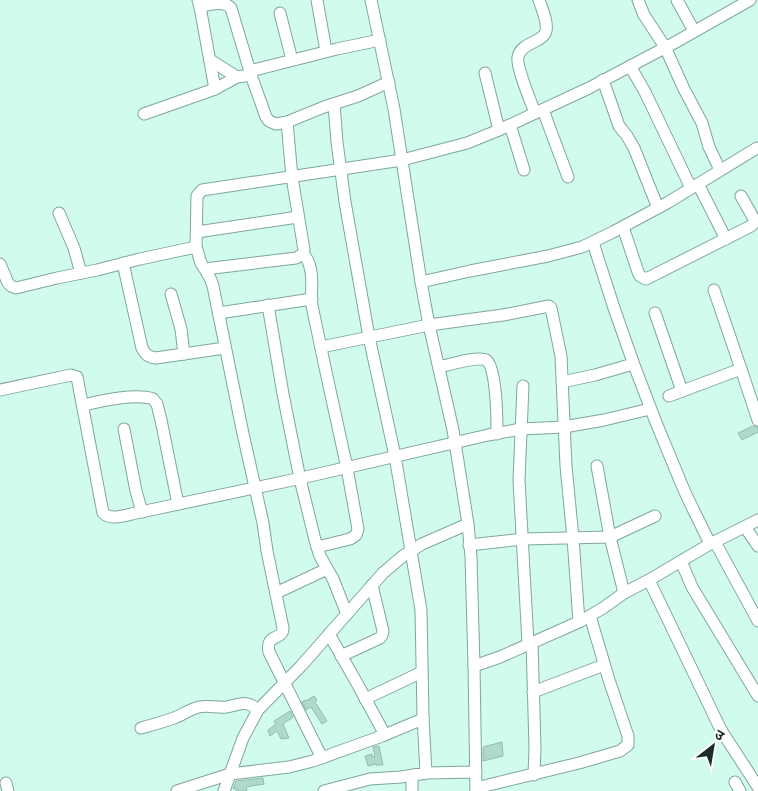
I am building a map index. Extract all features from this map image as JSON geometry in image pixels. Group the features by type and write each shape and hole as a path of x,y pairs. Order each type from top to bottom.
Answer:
{"street":[{"path":"316,0 326,51"},
{"path":"371,0 389,82 421,282 455,442 468,524 474,666 476,790 620,751 628,745 628,736 590,616"},
{"path":"540,0 545,19 545,32 538,39 528,44 520,52 518,58 521,72 568,177"},
{"path":"638,0 644,15 665,48 702,123 720,170"},
{"path":"677,0 694,31"},
{"path":"322,758 269,652 268,647 271,640 284,631 211,278 199,259 196,247 197,196 202,190 402,160 466,143 539,112 603,80 665,48 750,0"},
{"path":"215,89 199,3 228,3 266,117 276,124 287,122 358,96 389,82"},
{"path":"280,13 292,60"},
{"path":"144,114 215,89 237,77 326,51 380,40"},
{"path":"210,60 237,77"},
{"path":"630,66 726,239"},
{"path":"485,73 504,127 524,170"},
{"path":"603,80 619,126 634,148 658,208"},
{"path":"334,104 345,202 369,338 395,456 421,610 426,773"},
{"path":"287,122 292,177 304,250 303,254 310,265 312,299 358,529 356,535 350,538 317,547"},
{"path":"421,282 548,256 582,247 658,208 757,148"},
{"path":"623,226 638,272 640,276 646,279 752,226 754,223 752,213 741,196"},
{"path":"59,213 74,248 81,273"},
{"path":"197,232 298,217"},
{"path":"593,242 633,364 680,480 712,543 758,622"},
{"path":"0,264 8,283 16,288 196,247"},
{"path":"205,269 296,258 303,254"},
{"path":"123,263 142,348 145,353 150,357 156,358 225,348"},
{"path":"714,290 758,420"},
{"path":"171,294 184,354"},
{"path":"219,313 312,299"},
{"path":"268,305 300,479 317,547 347,614"},
{"path":"321,347 429,325 550,307 561,356 566,466 579,622"},
{"path":"655,314 682,390"},
{"path":"439,367 470,360 482,360 488,363 493,375 497,434"},
{"path":"562,382 633,364"},
{"path":"669,396 741,369"},
{"path":"0,390 73,375 76,376 103,513 107,517 142,512 300,479 455,442 521,429 564,427 650,409"},
{"path":"523,386 520,480 533,692 534,774"},
{"path":"83,405 122,398 146,397 153,399 161,420 178,504"},
{"path":"124,429 142,512"},
{"path":"597,466 610,537 624,593"},
{"path":"469,545 523,540 610,537 655,516"},
{"path":"474,666 500,657 579,622 624,593 712,543 758,520"},
{"path":"224,791 243,738 258,710 301,666 383,573 422,544 468,524"},
{"path":"745,527 758,546"},
{"path":"681,561 692,587 758,696"},
{"path":"276,593 327,569"},
{"path":"649,580 722,730 758,787"},
{"path":"342,656 380,638 382,635 383,631 372,586"},
{"path":"329,634 385,735"},
{"path":"533,692 604,665"},
{"path":"366,699 422,672"},
{"path":"141,728 174,718 202,706 224,707 244,703 258,710"},
{"path":"177,791 230,774 289,767 313,762 424,719"},
{"path":"324,791 370,779 426,773 476,772"},
{"path":"412,776 412,791"},
{"path":"370,779 370,791"}],"building":[{"path":"753,426 758,427 758,432 742,440 738,433"},
{"path":"314,696 317,700 315,702 327,721 322,724 311,707 306,710 302,702"},
{"path":"290,711 293,717 283,724 289,738 281,739 277,731 270,736 268,730 276,724 274,721"},
{"path":"502,742 503,756 483,761 483,747"},
{"path":"379,746 383,765 368,766 365,756 372,754 372,757 375,756 373,747"},
{"path":"263,778 264,784 246,787 247,791 236,791 236,788 233,789 236,781"}]}
